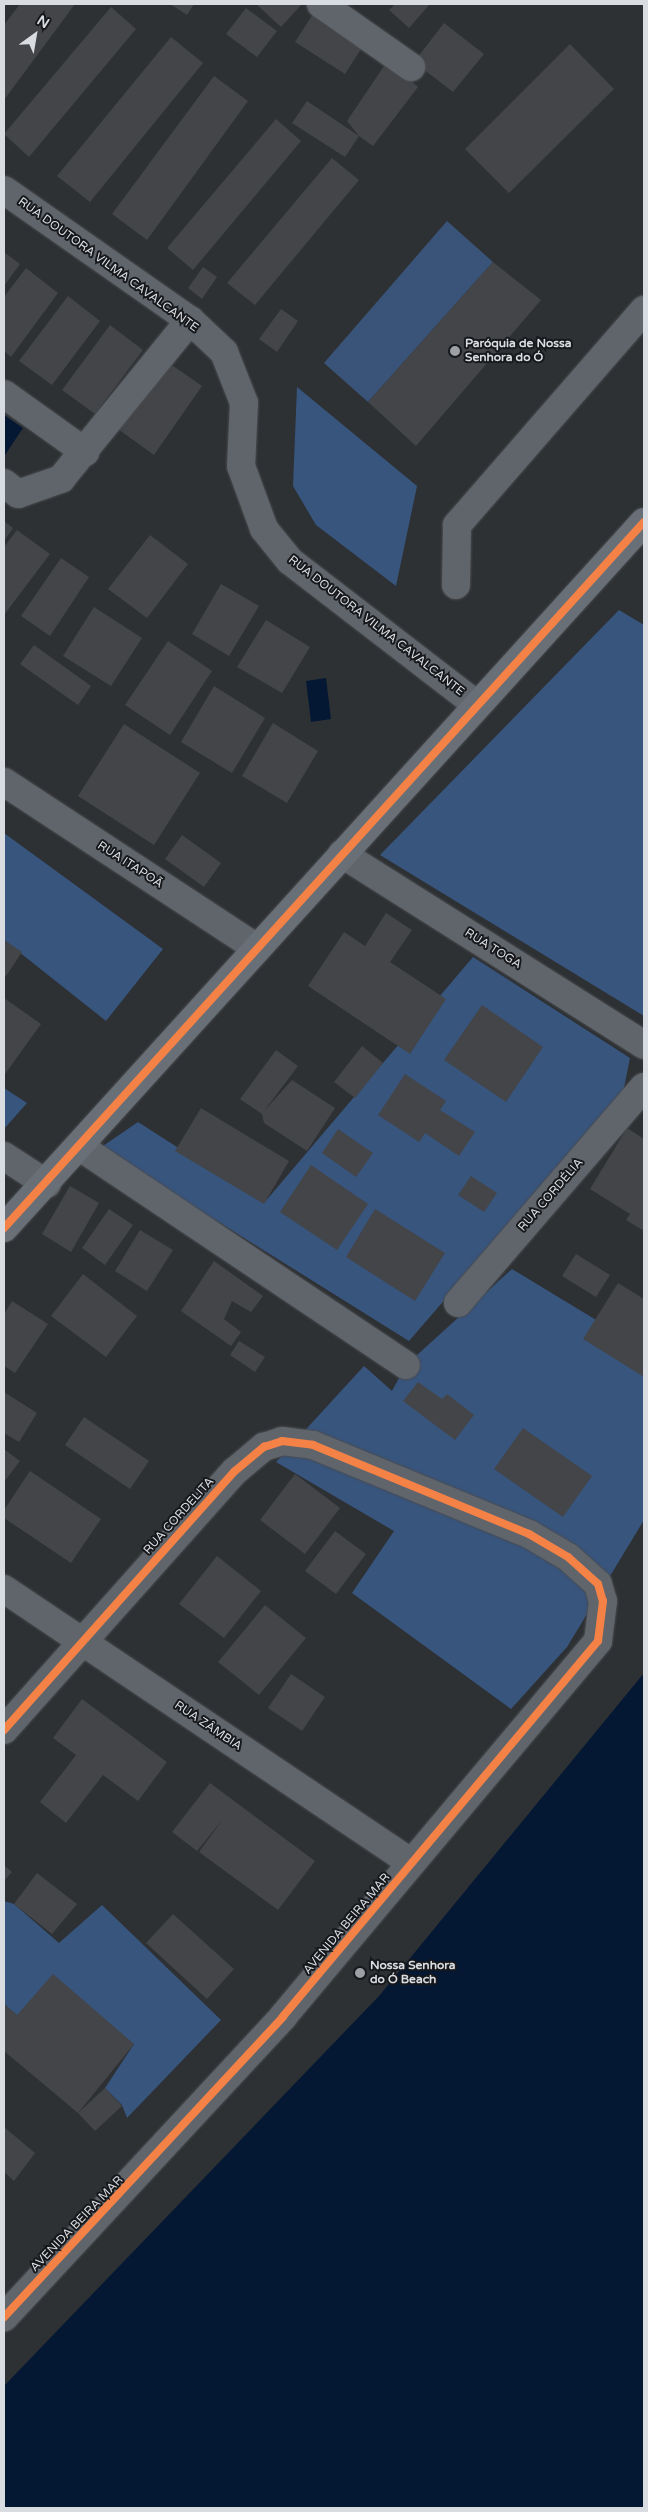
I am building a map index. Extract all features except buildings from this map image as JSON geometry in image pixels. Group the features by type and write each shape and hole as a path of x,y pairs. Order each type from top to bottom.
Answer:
{"main road":[{"path":"4,1228 47,1184 257,948 644,522"}],"street":[{"path":"321,4 411,67"},
{"name":"RUA DOUTORA VILMA CAVALCANTE","path":"4,190 190,320 224,352 237,376 244,403 241,466 264,529 290,561 477,705"},
{"path":"456,585 456,526 644,310"},
{"path":"4,483 18,494 61,479 85,452 190,320"},
{"path":"4,394 85,452"},
{"name":"RUA ITAPOÃ","path":"4,782 257,948"},
{"name":"RUA TOGA","path":"342,854 644,1045"},
{"name":"RUA CORDÉLIA","path":"458,1303 644,1087"},
{"path":"80,1147 109,1164 406,1365"},
{"path":"4,1156 47,1184"},
{"name":"RUA CORDELITA","path":"4,1730 235,1471 264,1447 282,1441 313,1445 529,1534"},
{"name":"AVENIDA BEIRA MAR","path":"6,2310 283,2017 598,1641 603,1622 598,1584 568,1557 529,1534"},
{"name":"RUA ZÂMBIA","path":"4,1589 412,1863"}],"shaded area":[{"path":"447,221 493,262 368,402 324,363"},
{"path":"297,387 417,486 396,586 316,525 293,486"},
{"path":"4,415 23,428 5,455 4,455"},
{"path":"619,610 644,625 644,1016 380,855"},
{"path":"326,678 331,719 311,722 306,681"},
{"path":"4,833 163,949 106,1021 4,940"},
{"path":"473,957 630,1058 623,1093 409,1341 100,1148 138,1122 264,1203"},
{"path":"4,1088 27,1103 4,1129"},
{"path":"512,1269 644,1349 644,1520 567,1647 511,1709 352,1593 394,1531 276,1462 364,1366 392,1391 406,1365"},
{"path":"644,1673 644,2508 4,2508 4,2386 379,1996"},
{"path":"4,1901 14,1904 59,1943 102,1905 221,2020 127,2118 122,2105 105,2088 134,2044 17,2015 4,2004"}],"cycle path":[{"path":"4,1228 644,522"},
{"path":"4,1730 235,1471 264,1447 282,1441 313,1445 529,1534 568,1557 598,1584 603,1601 598,1641 283,2017 4,2317"}],"place":[{"name":"Paróquia de Nossa Senhora do Ó","path":"455,351"},
{"name":"Nossa Senhora do Ó Beach","path":"360,1973"}]}
